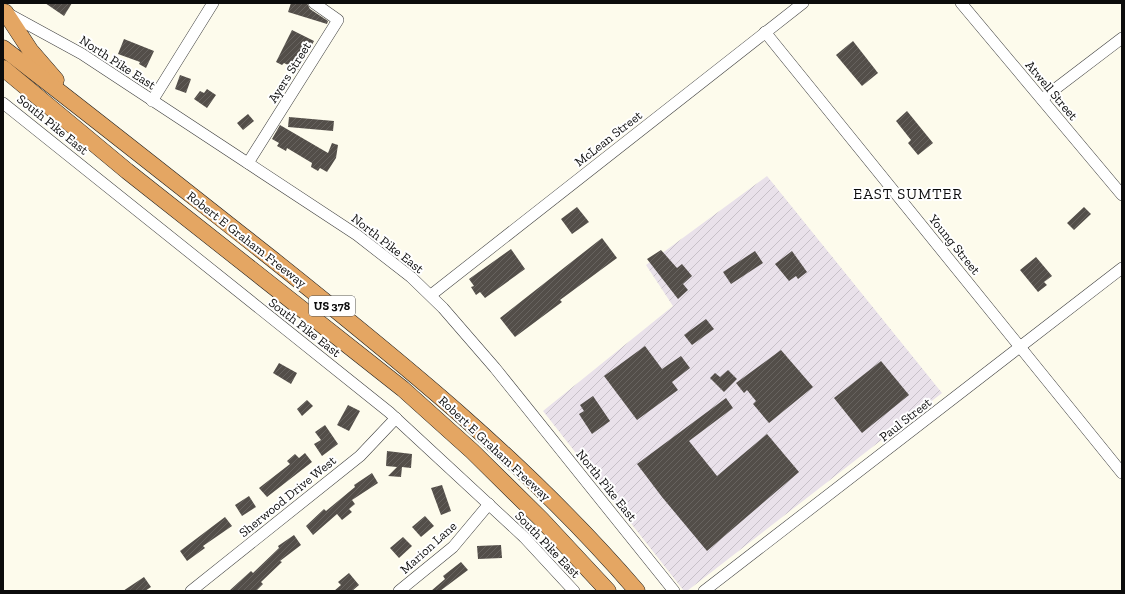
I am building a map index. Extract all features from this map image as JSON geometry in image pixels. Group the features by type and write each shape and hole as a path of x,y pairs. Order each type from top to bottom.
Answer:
{"highway":[{"path":"4,11 30,50 75,102"},
{"name":"Robert E Graham Freeway","path":"3,48 75,102 366,334 455,409 519,466 590,539 637,591"},
{"name":"Robert E Graham Freeway","path":"3,68 127,171 403,389 472,451 542,519 608,591"}],"street":[{"path":"152,101 213,3"},
{"name":"Ayers Street","path":"248,163 338,20 314,3"},
{"name":"McLean Street","path":"431,296 803,3"},
{"name":"Atwell Street","path":"961,3 1122,195"},
{"name":"North Pike East","path":"4,11 82,54 357,235 412,277 431,296 495,368 674,591"},
{"name":"Young Street","path":"766,32 1122,473"},
{"path":"1042,99 1122,38"},
{"name":"South Pike East","path":"3,103 396,418 524,537 574,591"},
{"name":"Paul Street","path":"704,591 1122,268"},
{"name":"Sherwood Drive West","path":"191,591 360,456 396,418"},
{"name":"Marion Lane","path":"400,591 453,547 489,504"}],"shaded area":[{"path":"767,176 942,393 687,591 684,591 543,411 673,306 646,265"}],"building":[{"path":"45,3 72,3 64,16"},
{"path":"291,3 307,3 310,9 328,21 327,24 288,12"},
{"path":"292,30 314,41 298,70 284,63 282,65 276,62"},
{"path":"124,39 154,51 146,68 139,64 140,62 118,54"},
{"path":"853,41 878,73 862,86 836,55"},
{"path":"180,75 191,79 186,93 175,89"},
{"path":"207,89 216,95 207,108 194,99 200,91 204,93"},
{"path":"907,111 933,143 918,155 908,143 911,140 896,121"},
{"path":"248,114 254,121 243,130 237,123"},
{"path":"289,117 334,121 333,131 288,127"},
{"path":"280,125 328,153 332,143 338,145 336,158 327,172 320,168 318,171 311,167 312,163 287,148 286,151 277,146 279,143 272,139"},
{"path":"577,207 589,222 572,234 561,219"},
{"path":"1084,207 1091,214 1074,230 1067,223"},
{"path":"602,238 617,258 560,300 562,302 515,337 500,318"},
{"path":"511,249 525,269 485,298 480,292 476,295 471,287 474,286 469,279"},
{"path":"661,250 677,268 682,264 692,276 683,284 688,290 678,299 647,259"},
{"path":"755,251 763,263 731,284 723,272"},
{"path":"792,251 807,272 798,279 796,276 789,281 775,264"},
{"path":"1036,257 1052,276 1044,282 1047,285 1038,292 1020,270"},
{"path":"706,319 714,329 692,345 684,335"},
{"path":"645,346 662,369 681,356 690,368 672,382 678,390 637,420 604,376"},
{"path":"781,350 813,387 769,423 753,404 756,401 747,390 744,393 736,383"},
{"path":"881,361 909,395 862,433 834,398"},
{"path":"279,363 297,373 291,384 273,373"},
{"path":"728,370 737,379 724,392 710,378 715,373 720,377"},
{"path":"593,396 610,421 592,434 579,414 584,411 580,405"},
{"path":"726,398 733,408 689,441 717,476 767,434 799,472 707,551 662,497 637,464"},
{"path":"307,400 313,406 302,416 297,409"},
{"path":"348,405 360,411 349,431 337,425"},
{"path":"325,425 338,444 322,456 314,444 321,440 315,432"},
{"path":"387,451 412,454 411,468 402,467 401,477 388,476 397,467 386,466"},
{"path":"305,453 312,462 267,497 259,488 290,464 287,461 295,454 299,458"},
{"path":"372,473 378,483 352,500 355,504 349,509 352,512 342,520 337,514 313,535 306,526 324,509 326,511 355,487 354,485"},
{"path":"442,485 451,511 441,515 431,488"},
{"path":"249,496 256,507 242,516 235,505"},
{"path":"425,516 434,526 421,537 412,527"},
{"path":"225,517 232,526 203,546 205,548 187,561 180,551"},
{"path":"294,535 301,545 280,561 282,562 261,582 263,584 256,591 229,591 251,571 253,573 279,548 278,546"},
{"path":"403,537 412,546 399,558 390,548"},
{"path":"501,545 502,558 478,559 477,546"},
{"path":"461,562 468,570 440,591 431,591 445,579 443,576"},
{"path":"349,573 359,585 352,591 334,591 341,585 338,582"},
{"path":"144,577 151,587 145,591 123,591"}],"district":[{"name":"EAST SUMTER","path":"908,194"}]}
